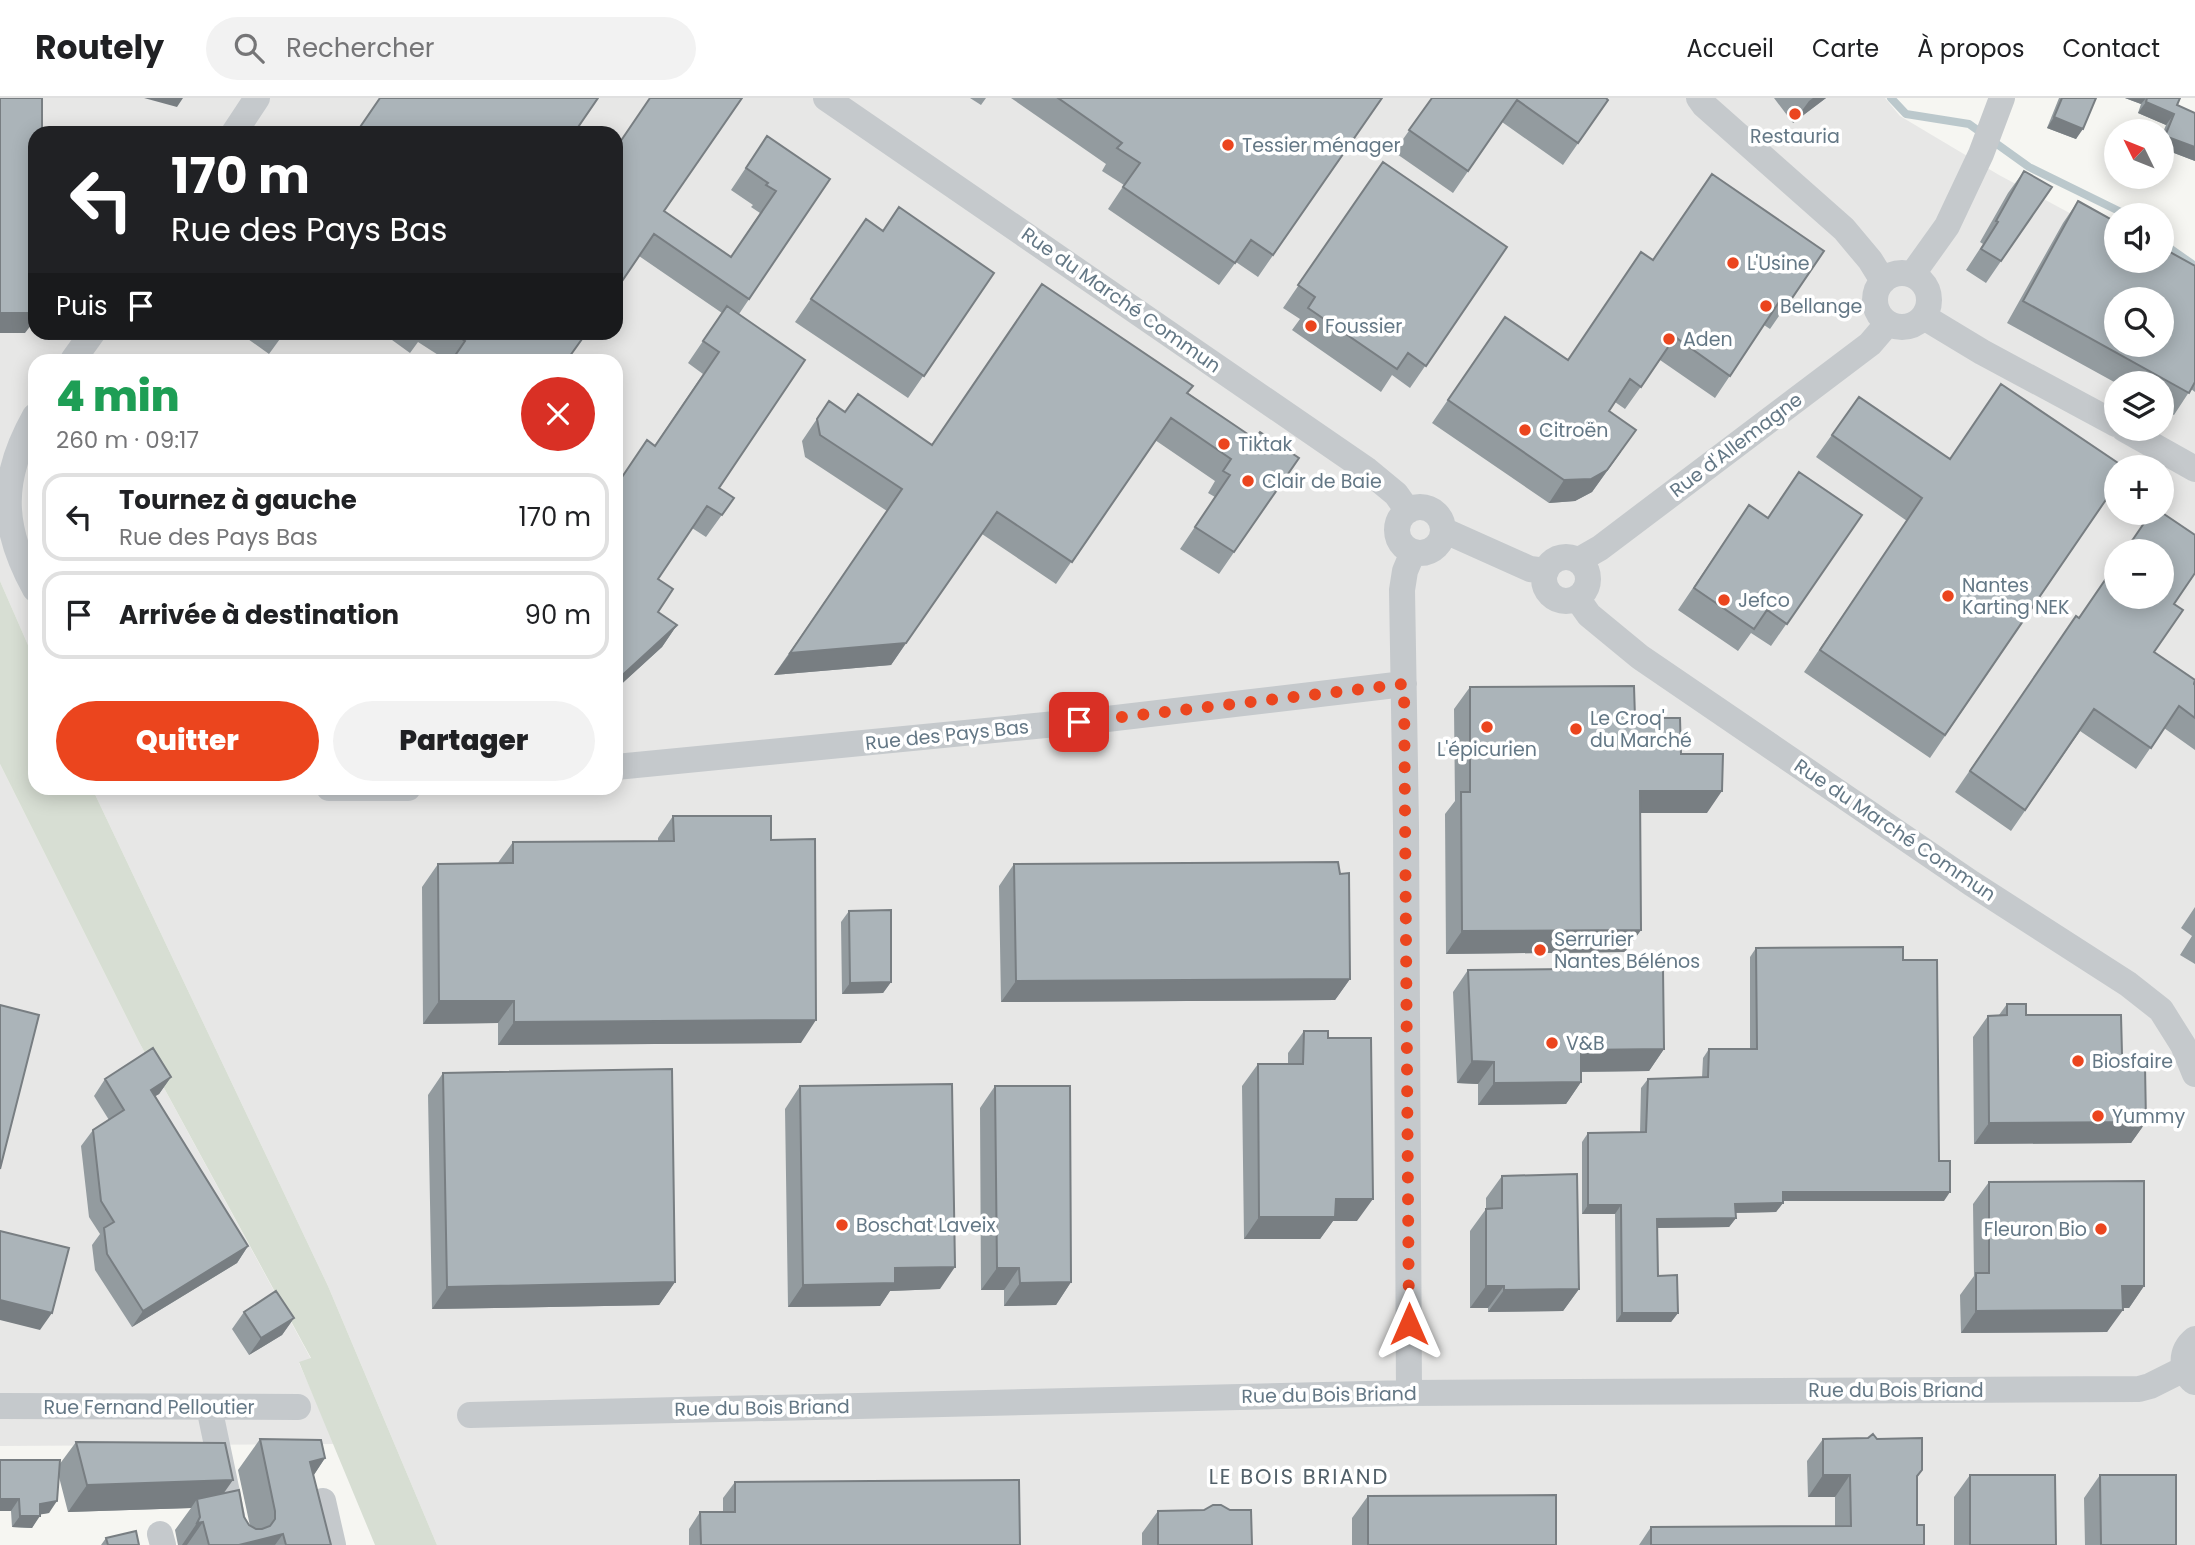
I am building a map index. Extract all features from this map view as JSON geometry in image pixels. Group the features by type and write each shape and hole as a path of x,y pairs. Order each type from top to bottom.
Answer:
{"street":[{"path":"239,126 257,98"},
{"name":"Rue du Marché Commun","path":"827,98 1367,470 1396,494 1408,511"},
{"path":"1699,98 1843,229 1870,260 1883,281"},
{"path":"1912,275 1947,226 1987,139 2002,98"},
{"path":"1897,274 1912,275 1925,285 1928,293 1928,309 1924,317 1903,327 1888,323 1882,318 1876,303 1876,295 1883,281 1897,274"},
{"path":"1924,317 1982,352 2104,418"},
{"name":"Rue d'Allemagne","path":"1579,561 1600,548 1870,344 1888,323"},
{"path":"28,430 16,453 6,483 6,501 14,547 28,575"},
{"path":"2145,441 2195,469"},
{"path":"1421,507 1434,512 1442,523 1443,530 1441,541 1424,553 1413,552 1401,544 1397,529 1402,515 1421,507"},
{"path":"1443,530 1530,569 1546,571"},
{"path":"1409,1393 1402,590 1405,571 1413,552"},
{"path":"1571,557 1579,561 1587,570 1588,583 1583,594 1564,601 1552,596 1544,584 1546,571 1556,559 1571,557"},
{"name":"Rue du Marché Commun","path":"1577,598 1584,610 1605,631 1640,657 1970,883 2128,984 2161,1010 2183,1045 2195,1074"},
{"name":"Rue des Pays Bas","path":"623,766 1120,718 1404,684"},
{"path":"2190,1376 2185,1352 2195,1339"},
{"name":"Rue du Bois Briand","path":"470,1415 1409,1393 2139,1389 2190,1376"},
{"name":"Rue Fernand Pelloutier","path":"0,1406 298,1407"},
{"path":"209,1407 238,1545"},
{"path":"323,1501 333,1545"}],"shaded area":[{"path":"0,98 1885,98 1900,116 1999,175 2104,232 2104,273 2166,273 2195,280 2195,1545 437,1545 328,1286 95,795 623,795 623,354 28,354 28,645 0,581"},
{"path":"0,581 28,645 28,795 95,795 328,1286 437,1545 375,1545 299,1362 311,1358 139,1042 0,764"},
{"path":"0,764 139,1042 311,1359 299,1363 335,1444 0,1446"}],"building":[{"path":"0,98 42,98 42,126 28,126 28,313 0,313"},
{"path":"380,98 598,98 579,126 361,126"},
{"path":"650,98 742,98 664,211 731,257 776,191 746,168 767,136 830,179 749,299 654,234 623,280 623,138"},
{"path":"1058,98 1382,98 1273,255 1251,240 1235,263 1123,187 1140,163 1117,148 1122,143"},
{"path":"1432,98 1608,100 1578,143 1517,100 1468,171 1409,130"},
{"path":"2062,98 2096,98 2083,129 2054,117"},
{"path":"2147,98 2180,98 2177,105 2195,113 2195,147 2174,139 2174,114 2146,102"},
{"path":"1383,162 1507,247 1426,366 1408,353 1397,369 1308,308 1315,297 1298,285"},
{"path":"2024,171 2052,187 2001,261 1981,249"},
{"path":"1712,174 1824,251 1786,307 1779,302 1730,376 1675,337 1641,387 1630,379 1609,411 1636,430 1607,470 1591,479 1564,480 1448,400 1505,317 1568,360 1641,252 1653,260"},
{"path":"2078,201 2104,215 2104,273 2174,273 2174,254 2195,266 2195,382 2189,393 2174,385 2174,371 2149,371 2124,357 2174,357 2174,287 2104,287 2104,346 2023,301"},
{"path":"899,207 994,273 924,376 811,299 866,219 883,231"},
{"path":"1042,284 1193,386 1187,393 1255,439 1260,432 1299,458 1234,552 1195,527 1230,475 1223,471 1231,459 1171,418 1072,562 997,512 906,643 790,653 902,489 820,435 817,419 829,401 845,412 858,394 932,445"},
{"path":"727,306 805,360 719,488 734,498 722,515 707,506 658,579 673,589 658,612 677,625 623,675 623,476 647,440 655,446 719,352 703,341"},
{"path":"581,340 571,354 456,354 465,341"},
{"name":"Nantes Karting NEK","path":"2001,384 2106,455 2104,455 2104,503 1945,735 1820,650 1922,498 1832,435 1859,397 1950,459"},
{"path":"1799,472 1862,515 1787,624 1767,610 1754,629 1694,588 1749,505 1768,518"},
{"path":"2174,521 2195,535 2195,573 2174,604 2174,539 2133,539 2143,525 2174,525"},
{"path":"2104,582 2104,609 2174,609 2174,604 2183,610 2154,652 2195,680 2195,718 2179,706 2151,748 2094,709 2025,810 1970,771 2076,616 2079,618"},
{"path":"1634,686 1635,718 1680,718 1681,754 1723,754 1722,791 1640,791 1641,930 1462,931 1461,792 1470,792 1470,687"},
{"path":"673,816 771,816 771,840 815,839 816,1020 514,1022 514,1001 439,1001 438,864 513,863 513,842 674,841"},
{"path":"1338,862 1340,874 1349,873 1350,979 1016,981 1014,864"},
{"path":"891,910 891,982 850,983 849,911"},
{"path":"1903,947 1903,960 1937,960 1939,1161 1950,1161 1950,1192 1783,1192 1783,1203 1735,1204 1736,1218 1657,1219 1658,1276 1677,1275 1678,1313 1622,1313 1621,1205 1588,1205 1588,1133 1646,1132 1648,1079 1708,1077 1709,1049 1757,1049 1756,948"},
{"name":"V&B","path":"1663,968 1664,1049 1581,1050 1581,1082 1494,1083 1494,1062 1472,1061 1468,970"},
{"path":"2007,1004 2026,1004 2026,1015 2121,1015 2122,1054 2133,1066 2145,1066 2146,1122 1989,1123 1988,1016 2007,1015"},
{"path":"0,1005 39,1015 0,1169"},
{"path":"1304,1031 1328,1031 1328,1038 1371,1038 1373,1199 1336,1199 1335,1217 1259,1217 1258,1064 1303,1064"},
{"path":"153,1048 171,1077 151,1090 248,1246 143,1311 107,1254 104,1228 114,1222 101,1201 93,1130 124,1110 105,1079"},
{"path":"672,1069 675,1282 447,1287 443,1073"},
{"path":"952,1084 955,1267 895,1268 895,1283 803,1285 800,1086"},
{"path":"995,1086 1070,1086 1071,1282 1020,1283 1019,1268 997,1268"},
{"path":"1577,1174 1579,1289 1504,1290 1504,1286 1486,1286 1486,1209 1502,1208 1502,1176"},
{"path":"2144,1181 2144,1286 2122,1286 2123,1310 1976,1311 1976,1273 1989,1273 1989,1182"},
{"path":"0,1231 69,1248 52,1313 0,1300"},
{"path":"276,1291 294,1318 261,1338 244,1312"},
{"path":"1873,1434 1877,1439 1922,1438 1922,1470 1917,1476 1917,1525 1924,1525 1924,1545 1651,1545 1651,1527 1851,1526 1850,1475 1823,1475 1823,1439 1868,1438"},
{"path":"260,1439 321,1440 325,1458 310,1462 331,1545 286,1545 283,1534 239,1545 209,1545 203,1522 197,1523 200,1517 197,1499 239,1490 244,1517 249,1525 262,1529 270,1526 275,1519"},
{"path":"76,1442 225,1443 233,1480 87,1485"},
{"path":"0,1460 60,1460 57,1501 40,1504 40,1516 20,1516 19,1499 0,1499"},
{"path":"1970,1475 2055,1475 2056,1545 1970,1545"},
{"path":"2100,1475 2176,1475 2176,1545 2101,1545"},
{"path":"1019,1480 1020,1545 701,1545 700,1512 735,1512 735,1482"},
{"path":"1556,1495 1556,1545 1368,1545 1368,1496"},
{"path":"1213,1505 1221,1505 1230,1510 1251,1510 1252,1545 1158,1545 1158,1511 1204,1510"},
{"path":"136,1531 139,1545 108,1545 106,1538"}],"waterway":[{"path":"1891,98 1906,114 1969,124 2029,167 2104,204"},
{"path":"2174,251 2195,266"}],"place":[{"name":"Restauria","path":"1795,114"},
{"name":"Tessier ménager","path":"1228,145"},
{"name":"L'Usine","path":"1733,263"},
{"name":"Bellange","path":"1766,306"},
{"name":"Foussier","path":"1311,326"},
{"name":"Aden","path":"1669,339"},
{"name":"Citroën","path":"1525,430"},
{"name":"Tiktak","path":"1224,444"},
{"name":"Clair de Baie","path":"1248,481"},
{"name":"Nantes Karting NEK","path":"1948,596"},
{"name":"Jefco","path":"1724,600"},
{"name":"L'épicurien","path":"1487,727"},
{"name":"Le Croq' du Marché","path":"1576,729"},
{"name":"Serrurier Nantes Bélénos","path":"1540,950"},
{"name":"V&B","path":"1552,1043"},
{"name":"Biosfaire","path":"2078,1061"},
{"name":"Yummy","path":"2098,1116"},
{"name":"Boschat Laveix","path":"842,1225"},
{"name":"Fleuron Bio","path":"2101,1229"}],"district":[{"name":"LE BOIS BRIAND","path":"1299,1476"}],"route":[{"path":"1079,722 1404,684 1409,1324"}]}
